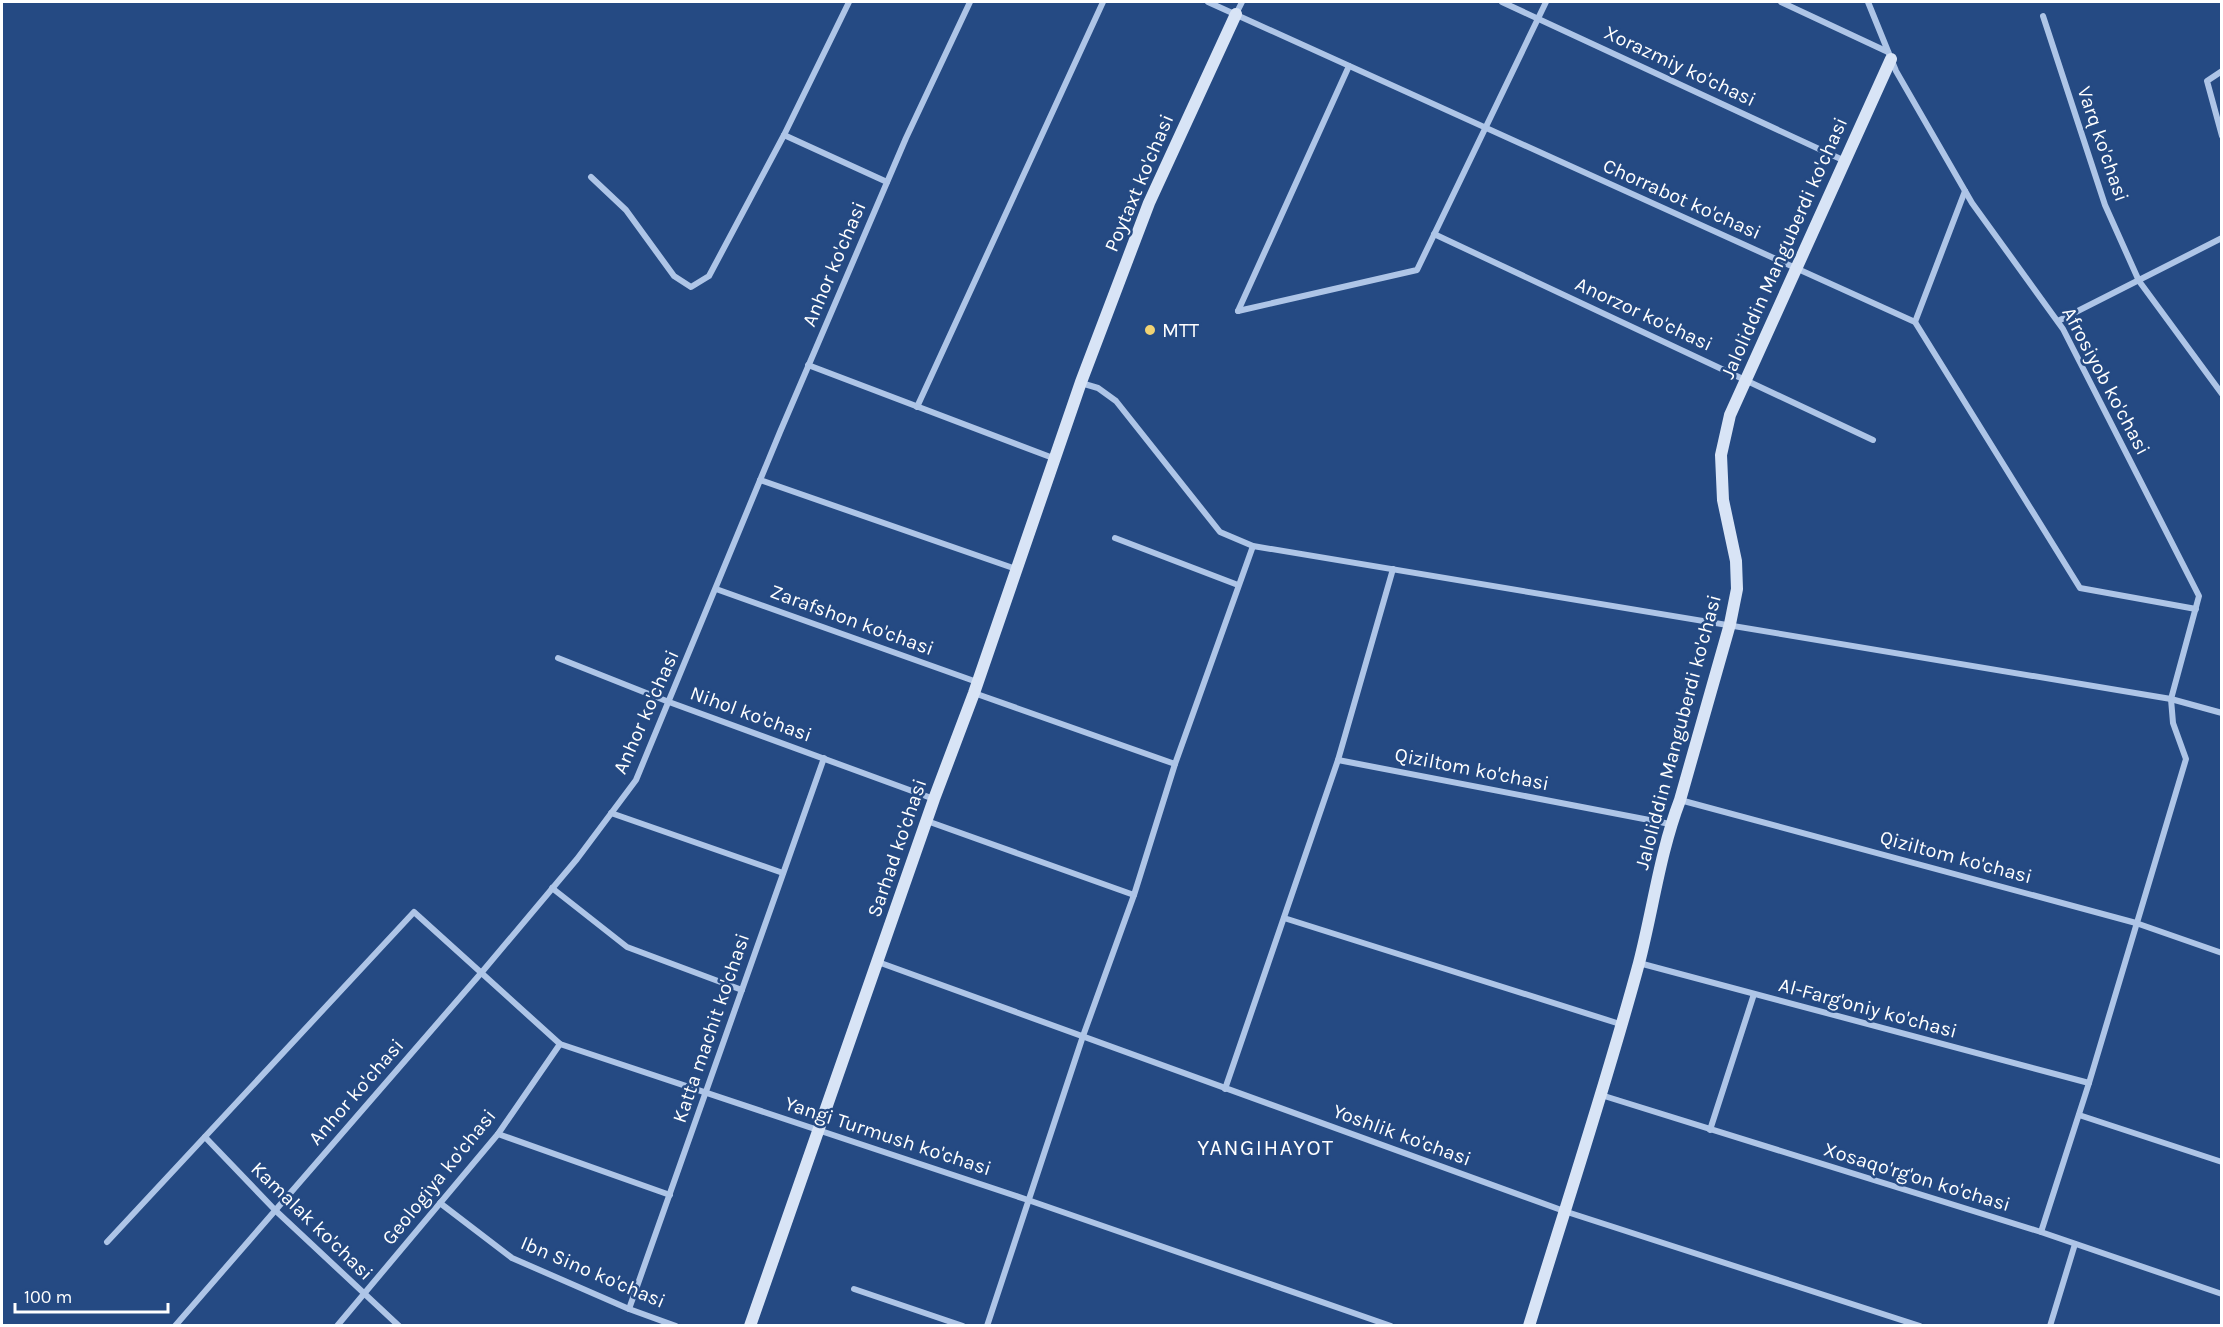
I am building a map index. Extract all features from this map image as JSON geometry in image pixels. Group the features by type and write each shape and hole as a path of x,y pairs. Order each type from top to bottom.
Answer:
{"street":[{"path":"591,177 626,210 674,276 691,287 709,276 849,2"},
{"name":"Anhor ko'chasi","path":"175,1326 482,972 552,888 636,780 808,365 887,182 970,2"},
{"path":"917,407 1103,2"},
{"name":"Chorrabot ko'chasi","path":"1208,2 1915,322"},
{"name":"Poytaxt ko'chasi","path":"1081,382 1149,202 1242,2"},
{"name":"Xorazmiy ko'chasi","path":"1502,2 1845,161"},
{"path":"1349,66 1238,311 1417,270 1546,2"},
{"path":"1782,2 1890,56"},
{"name":"Afrosiyob ko'chasi","path":"1868,2 1890,56 1965,191 2058,321 2199,596 2171,699"},
{"name":"Varq ko'chasi","path":"2043,16 2105,205 2139,280 2222,394"},
{"name":"Jaloliddin Manguberdi ko'chasi","path":"1529,1326 1601,1095 1639,963 1671,824 1680,800 1730,624 1737,589 1736,561 1723,500 1721,455 1730,415 1890,56"},
{"path":"2222,71 2207,81 2222,136"},
{"path":"783,135 887,182"},
{"path":"1965,191 1915,322 2080,588 2196,609"},
{"name":"Anorzor ko'chasi","path":"1434,234 1873,440"},
{"path":"2058,321 2222,238"},
{"path":"808,365 1053,458"},
{"path":"1081,382 1098,388 1116,401 1220,532 1252,546 2171,699 2222,713"},
{"name":"Sarhad ko'chasi","path":"750,1326 934,799 976,687 1081,382"},
{"path":"760,480 1016,568"},
{"path":"1115,538 1238,585"},
{"path":"987,1326 1083,1036 1134,895 1175,764 1252,546"},
{"path":"1225,1089 1338,760 1393,569"},
{"name":"Zarafshon ko'chasi","path":"716,589 1175,764"},
{"name":"Nihol ko'chasi","path":"558,658 669,702 934,799"},
{"path":"2041,1233 2089,1083 2186,759 2173,723 2171,699"},
{"name":"Katta machit ko'chasi","path":"629,1309 824,758"},
{"name":"Qiziltom ko'chasi","path":"1338,760 1671,824"},
{"name":"Qiziltom ko'chasi","path":"1680,800 2136,923 2222,953"},
{"path":"611,813 783,873"},
{"path":"927,821 1134,895"},
{"path":"552,888 627,947 742,990"},
{"name":"Yangi Turmush ko'chasi","path":"205,1137 414,912 560,1044 1028,1200 1391,1326"},
{"path":"1284,918 1620,1024"},
{"name":"Yoshlik ko'chasi","path":"878,962 1564,1211 1920,1326"},
{"name":"Al-Farg'oniy ko'chasi","path":"1639,963 2089,1083"},
{"path":"1710,1130 1754,994"},
{"name":"Geologiya ko'chasi","path":"337,1326 498,1134 560,1044"},
{"name":"Xosaqo'rg'on ko'chasi","path":"1601,1095 2041,1233 2222,1294"},
{"path":"2079,1115 2222,1162"},
{"path":"498,1134 670,1195"},
{"path":"107,1242 205,1137"},
{"name":"Kamalak ko'chasi","path":"205,1137 275,1210 399,1326"},
{"name":"Ibn Sino ko'chasi","path":"440,1203 512,1258 629,1309 676,1326"},
{"path":"2050,1326 2075,1244"},
{"path":"854,1289 963,1326"}],"place":[{"name":"MTT","path":"1150,330"}],"district":[{"name":"YANGIHAYOT","path":"1266,1148"}]}
